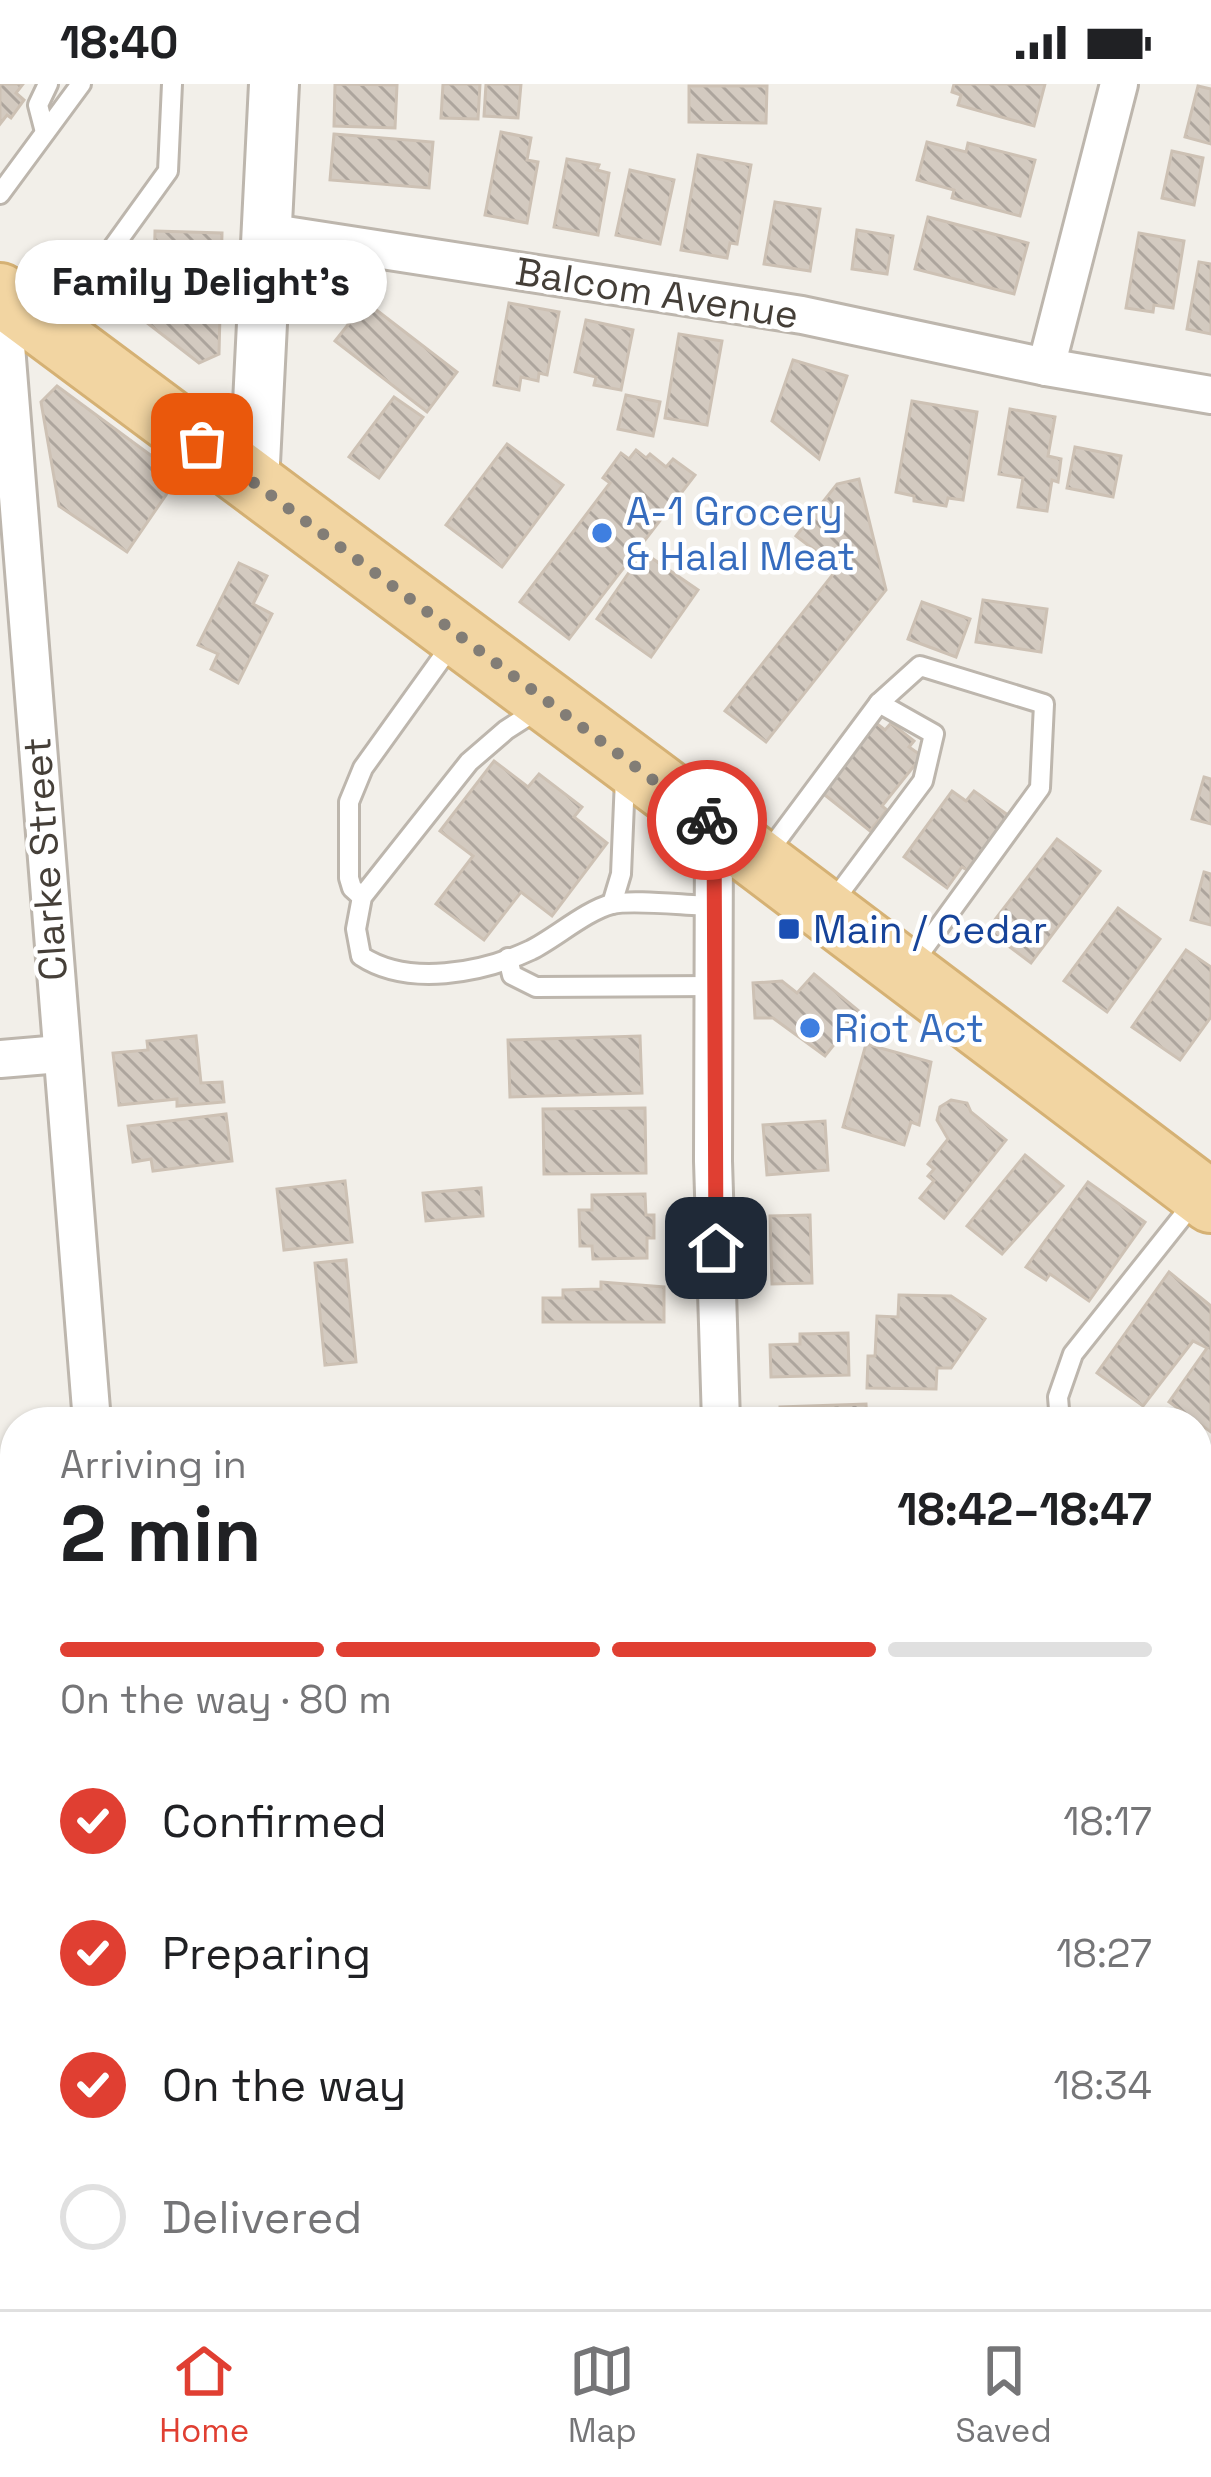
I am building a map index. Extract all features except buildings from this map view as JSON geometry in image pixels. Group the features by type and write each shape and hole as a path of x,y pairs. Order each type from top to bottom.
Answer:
{"main road":[{"path":"1,295 1205,1198"}],"street":[{"path":"254,483 274,84"},
{"path":"1046,367 1119,84"},
{"name":"Balcom Avenue","path":"266,232 802,315 1046,367 1211,395"},
{"name":"Clarke Street","path":"1,295 91,1407"},
{"path":"714,826 713,1162 721,1407"},
{"path":"0,1059 60,1054"}],"lane":[{"path":"45,132 38,105 48,84"},
{"path":"0,194 81,84"},
{"path":"52,333 168,172 172,84"},
{"path":"362,897 352,888 347,860 354,789 363,767 458,635"},
{"path":"761,861 879,703 920,666 1044,704 1040,788 907,971"},
{"path":"549,703 480,750 362,897 356,946 361,956 405,971 479,968 530,951 612,904 714,906"},
{"path":"826,910 923,781 934,734 879,703"},
{"path":"612,904 621,874 627,807 624,765 618,754"},
{"path":"508,958 512,975 536,987 714,986"},
{"path":"1061,1407 1058,1397 1073,1354 1205,1198"}],"way so far":[{"path":"202,444 707,820"}],"place":[{"name":"Family Delight's","path":"202,444"},
{"name":"A-1 Grocery & Halal Meat","path":"602,533"},
{"name":"Main / Cedar","path":"789,929"},
{"name":"Riot Act","path":"810,1028"}],"route":[{"path":"707,820 714,826 716,1248"}]}
